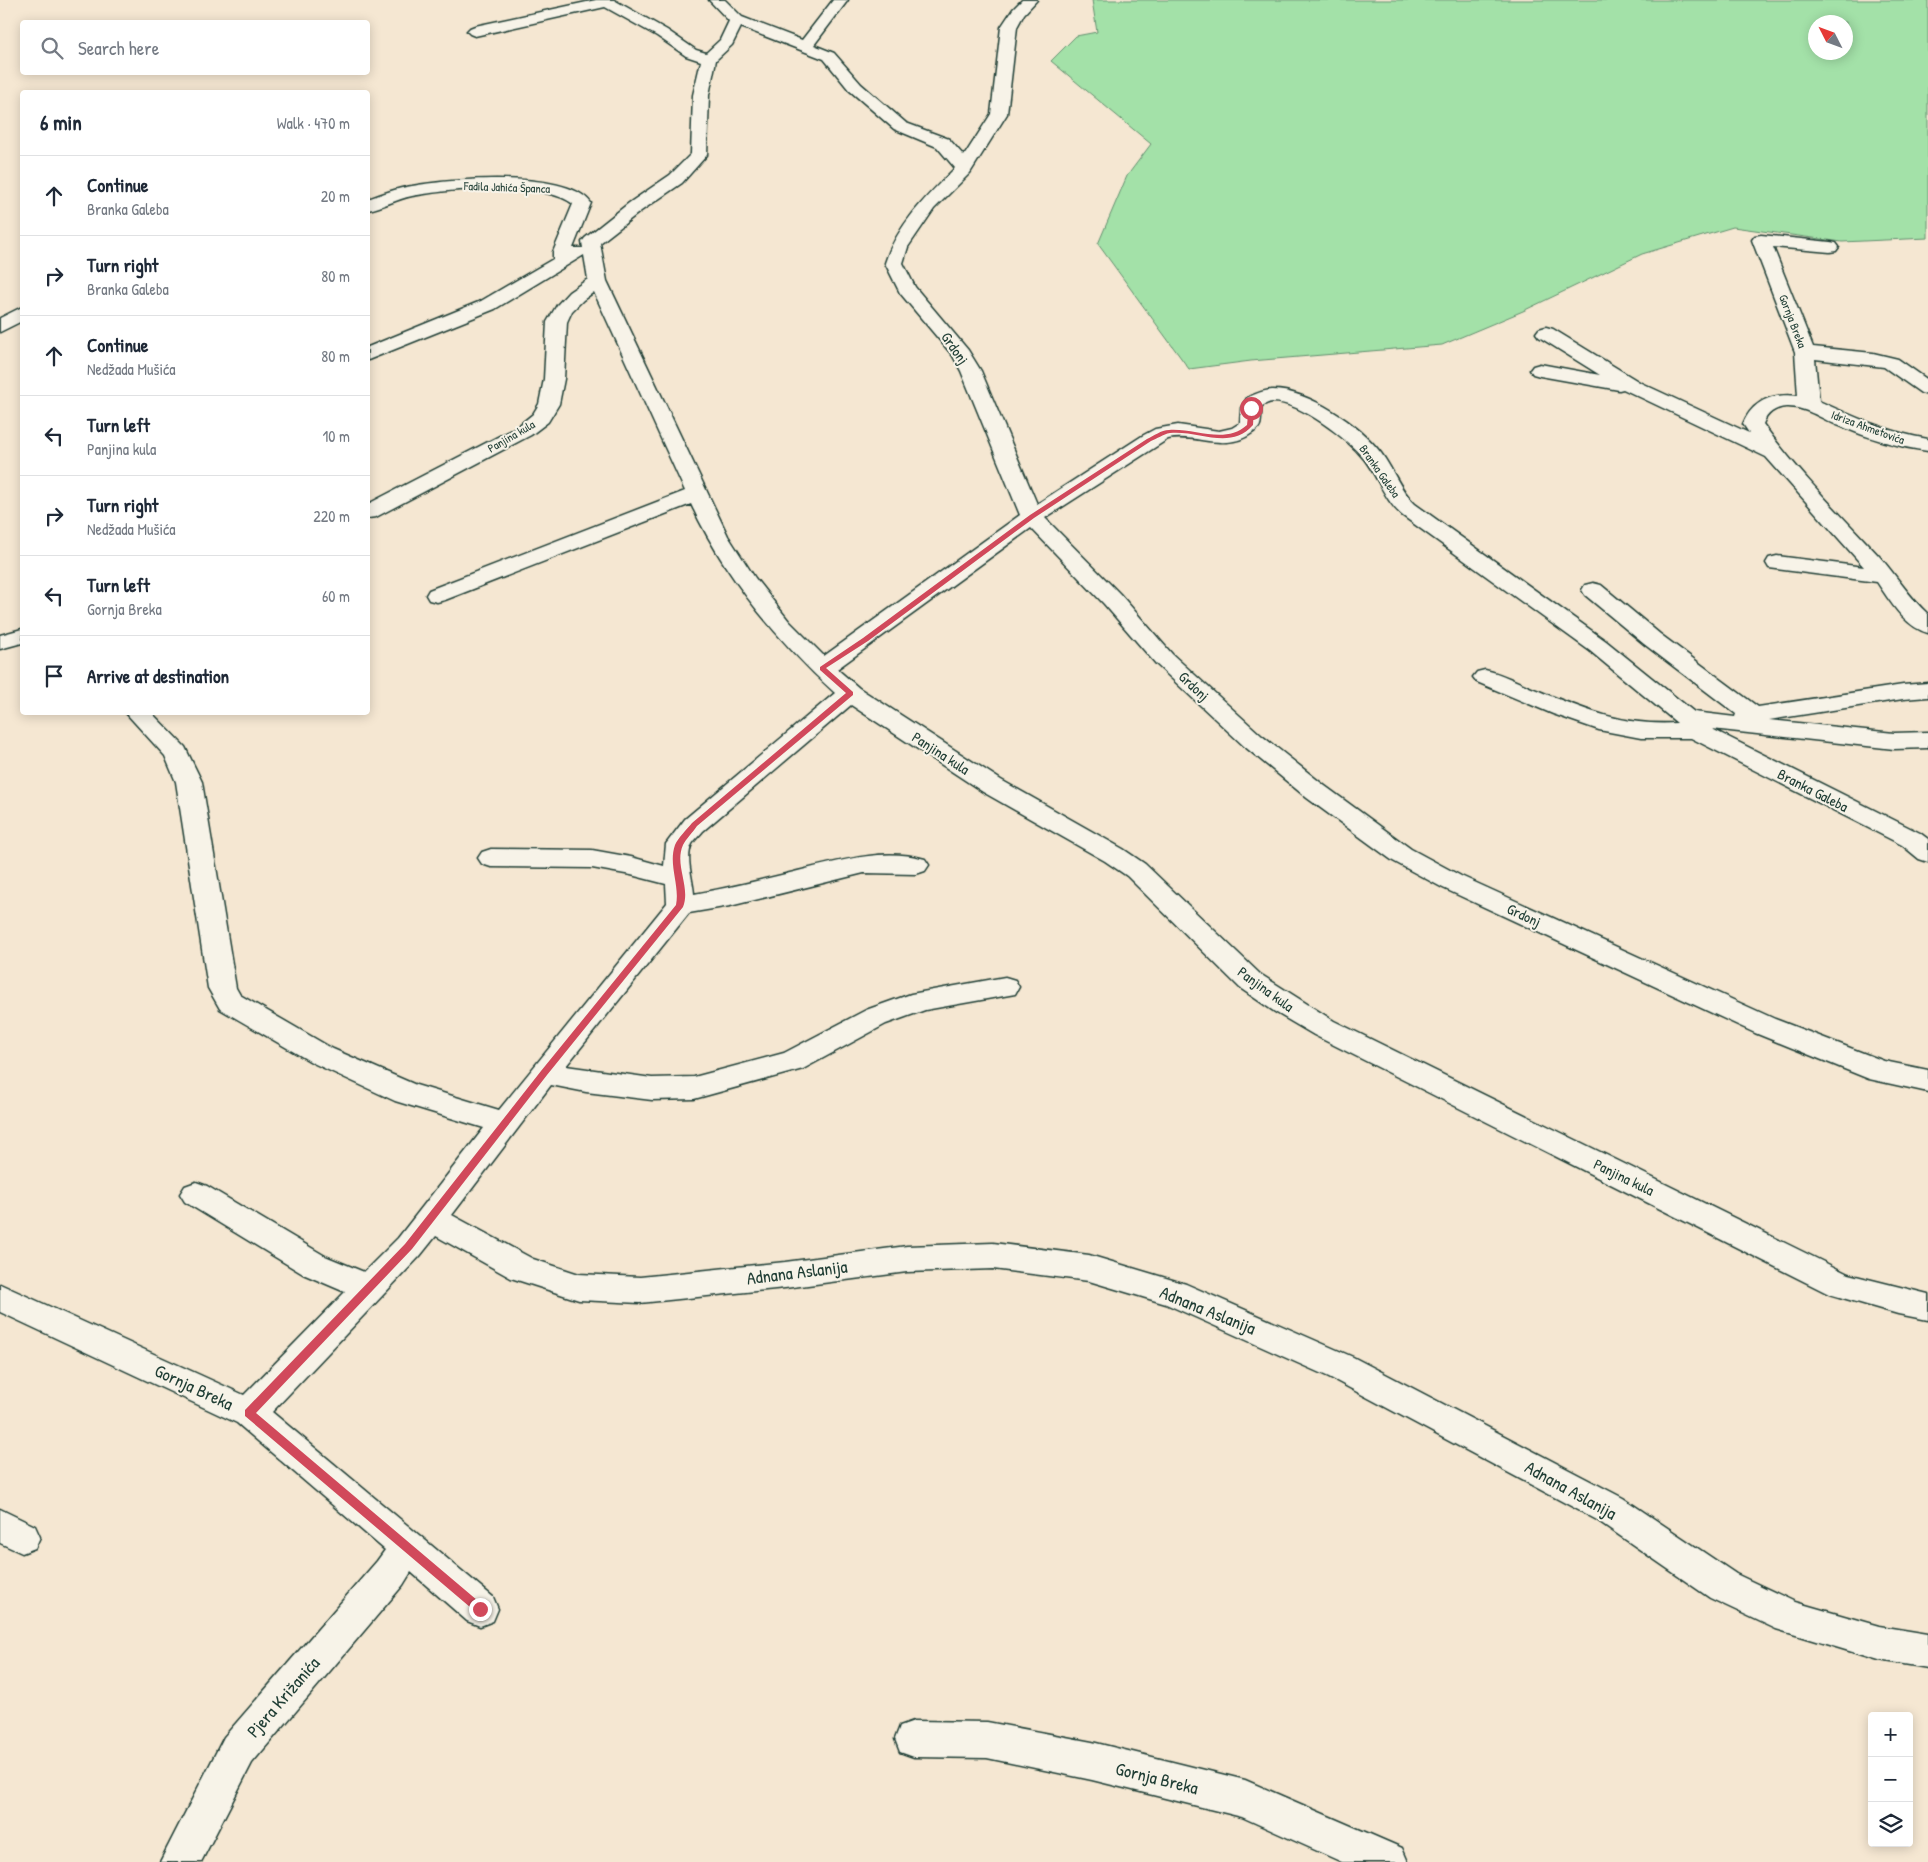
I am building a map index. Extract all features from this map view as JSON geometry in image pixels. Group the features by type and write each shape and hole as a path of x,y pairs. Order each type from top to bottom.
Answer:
{"street":[{"path":"716,0 737,20 829,56 855,86 900,126 943,142 964,169"},
{"path":"804,46 841,0"},
{"name":"Grdonj","path":"1030,0 1018,12 1009,28 1000,114 964,169 928,205 899,247 894,263 907,289 962,354 971,371 1032,517 1112,599 1164,659 1253,741 1316,792 1402,855 1452,882 1765,1026 1879,1071 1924,1077"},
{"path":"475,31 607,2 662,32 691,53 709,59"},
{"path":"370,353 488,305 591,242 635,206 676,179 700,155 701,95 709,59 727,42 737,20"},
{"name":"Fadila Jahića Španca","path":"370,204 410,192 467,184 552,188 578,197 582,203 562,252 562,261"},
{"name":"Gornja Breka","path":"1809,404 1805,352 1761,240 1830,247"},
{"name":"Panjina kula","path":"591,242 598,281 717,536 746,581 782,626 822,668 850,693 992,786 1114,855 1156,888 1250,981 1285,1006 1324,1028 1840,1285 1898,1302 1928,1307"},
{"name":"Panjina kula","path":"370,511 524,430 541,418 549,404 554,379 557,322 564,308 576,296 598,281"},
{"path":"0,326 20,314"},
{"path":"1546,333 1634,387 1773,452"},
{"path":"1805,352 1873,359 1891,363 1928,389"},
{"path":"1540,370 1634,387"},
{"name":"Branka Galeba","path":"1032,517 1166,432 1179,431 1205,436 1231,436 1243,432 1250,425 1251,408 1254,402 1273,396 1284,398 1336,422 1355,437 1371,454 1399,500 1413,513 1598,646 1691,724 1911,839 1928,853"},
{"path":"1809,404 1787,401 1766,406 1757,414 1753,424 1773,452 1884,576 1905,606 1928,626"},
{"name":"Idriza Ahmetovića","path":"1809,404 1847,422 1909,442 1928,445"},
{"path":"437,595 697,494"},
{"path":"822,668 865,639 1032,517"},
{"path":"1777,562 1884,576"},
{"path":"1593,590 1742,718 1799,732 1894,740 1928,740"},
{"path":"0,642 20,637"},
{"path":"1485,677 1573,713 1609,725 1672,732 1691,724 1742,718 1903,692 1928,690"},
{"path":"249,1413 409,1247 544,1073 679,892 677,866 679,845 694,825 850,693"},
{"path":"140,715 176,753 189,782 222,988 230,1002 323,1056 406,1092 505,1123"},
{"path":"491,858 592,859 631,866 679,892 730,897 864,864 916,865"},
{"path":"544,1073 586,1081 652,1089 694,1088 793,1061 876,1017 921,1001 975,994 1005,987"},
{"path":"196,1194 314,1265 368,1288"},
{"name":"Adnana Aslanija","path":"432,1219 522,1269 579,1287 640,1290 785,1275 907,1259 993,1256 1089,1268 1175,1293 1341,1367 1610,1509 1723,1586 1789,1617 1880,1643 1928,1651"},
{"name":"Gornja Breka","path":"0,1297 249,1413 480,1609"},
{"name":"Pjera Križanića","path":"180,1862 238,1750 390,1573 407,1546"},
{"name":"Gornja Breka","path":"914,1739 987,1740 1092,1761 1245,1799 1388,1862"}],"green space":[{"path":"1092,0 1928,0 1928,238 1842,242 1733,227 1642,254 1523,311 1442,345 1251,361 1189,369 1098,244 1127,176 1151,144 1051,61 1076,36 1097,32"}],"route":[{"path":"480,1609 249,1413 409,1247 544,1073 680,905 682,894 677,866 679,845 694,825 850,693 822,668 865,639 1032,517 1149,440 1166,432 1179,431 1205,436 1231,436 1243,432 1250,425 1251,408"}]}
